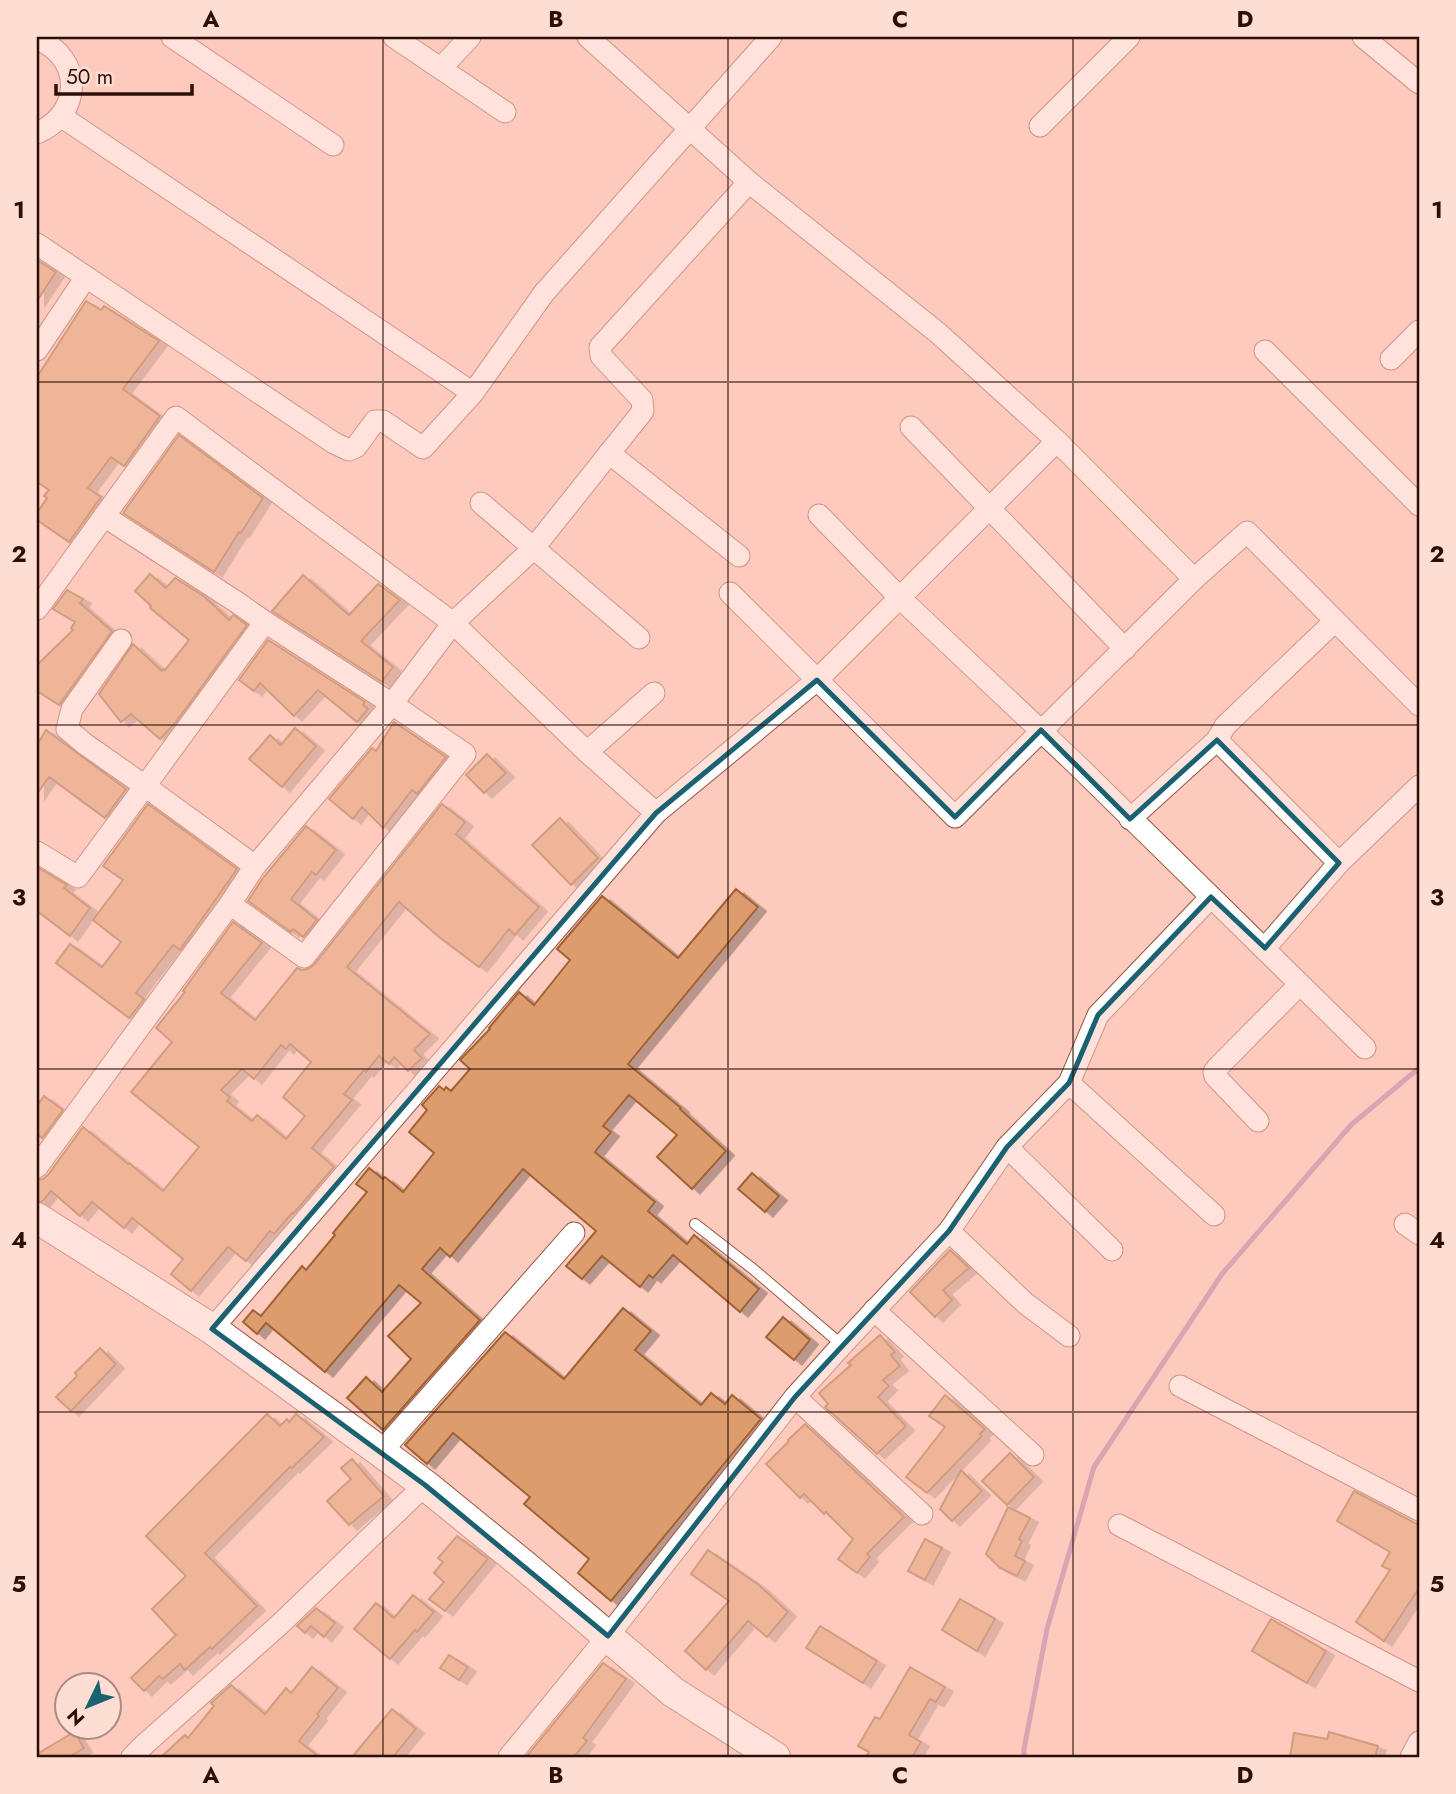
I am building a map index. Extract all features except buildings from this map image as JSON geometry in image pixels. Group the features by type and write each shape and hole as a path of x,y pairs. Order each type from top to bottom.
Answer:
{"street":[{"path":"172,37 332,145"},
{"path":"394,37 505,112"},
{"path":"440,68 471,37"},
{"path":"588,37 749,182 939,334 1058,441 1194,579"},
{"path":"37,244 334,443 349,450 356,447 375,421 383,421 424,448 473,393 544,293 771,37"},
{"path":"1040,126 1129,37"},
{"path":"1363,37 1419,83"},
{"path":"37,133 49,128 62,117 69,104 72,89 70,73 50,41"},
{"path":"62,117 473,393"},
{"path":"37,1167 255,866 392,704 453,623 533,549 643,411 642,400 601,356 600,347 749,182"},
{"path":"37,350 86,277"},
{"path":"1391,359 1419,331"},
{"path":"1265,351 1419,505"},
{"path":"37,609 176,417 453,623 587,752 656,813"},
{"path":"911,427 1125,649"},
{"path":"212,1329 656,813 817,680 1058,441"},
{"path":"610,453 739,556"},
{"path":"481,503 639,638"},
{"path":"819,515 900,598 1041,730 1365,1048"},
{"path":"104,516 465,754 304,957 230,904"},
{"path":"730,593 955,817 1194,579 1247,532 1419,705"},
{"path":"1130,819 1217,740 1225,726 1335,621"},
{"path":"37,852 78,877 265,622"},
{"path":"121,640 72,709 67,729 255,866"},
{"path":"587,752 654,693"},
{"path":"1217,740 1339,863"},
{"path":"1265,948 1339,863 1419,786"},
{"path":"509,1757 608,1636 795,1397 949,1231 1007,1147 1069,1083 1098,1015 1212,897"},
{"path":"1258,1121 1214,1072 1299,985"},
{"path":"1069,1083 1214,1215"},
{"path":"1007,1147 1112,1250"},
{"path":"37,1218 212,1329 381,1452 526,1567 673,1692 775,1757"},
{"path":"949,1231 1025,1303 1069,1336"},
{"path":"381,1452 574,1233"},
{"path":"874,1310 1032,1455"},
{"path":"1180,1386 1419,1510"},
{"path":"795,1397 922,1514"},
{"path":"132,1757 278,1626 425,1485"},
{"path":"1119,1525 1419,1681"},
{"path":"1411,1757 1419,1742"}],"lane":[{"path":"695,1224 753,1269 842,1345"}],"highlighted area":[{"path":"817,680 955,817 1041,730 1130,819 1217,740 1339,863 1265,948 1211,897 1098,1015 1069,1083 1007,1147 949,1231 795,1397 608,1636 425,1485 212,1329 656,813"}],"waterway":[{"path":"1024,1757 1047,1629 1094,1467 1222,1274 1351,1125 1419,1068"}]}
